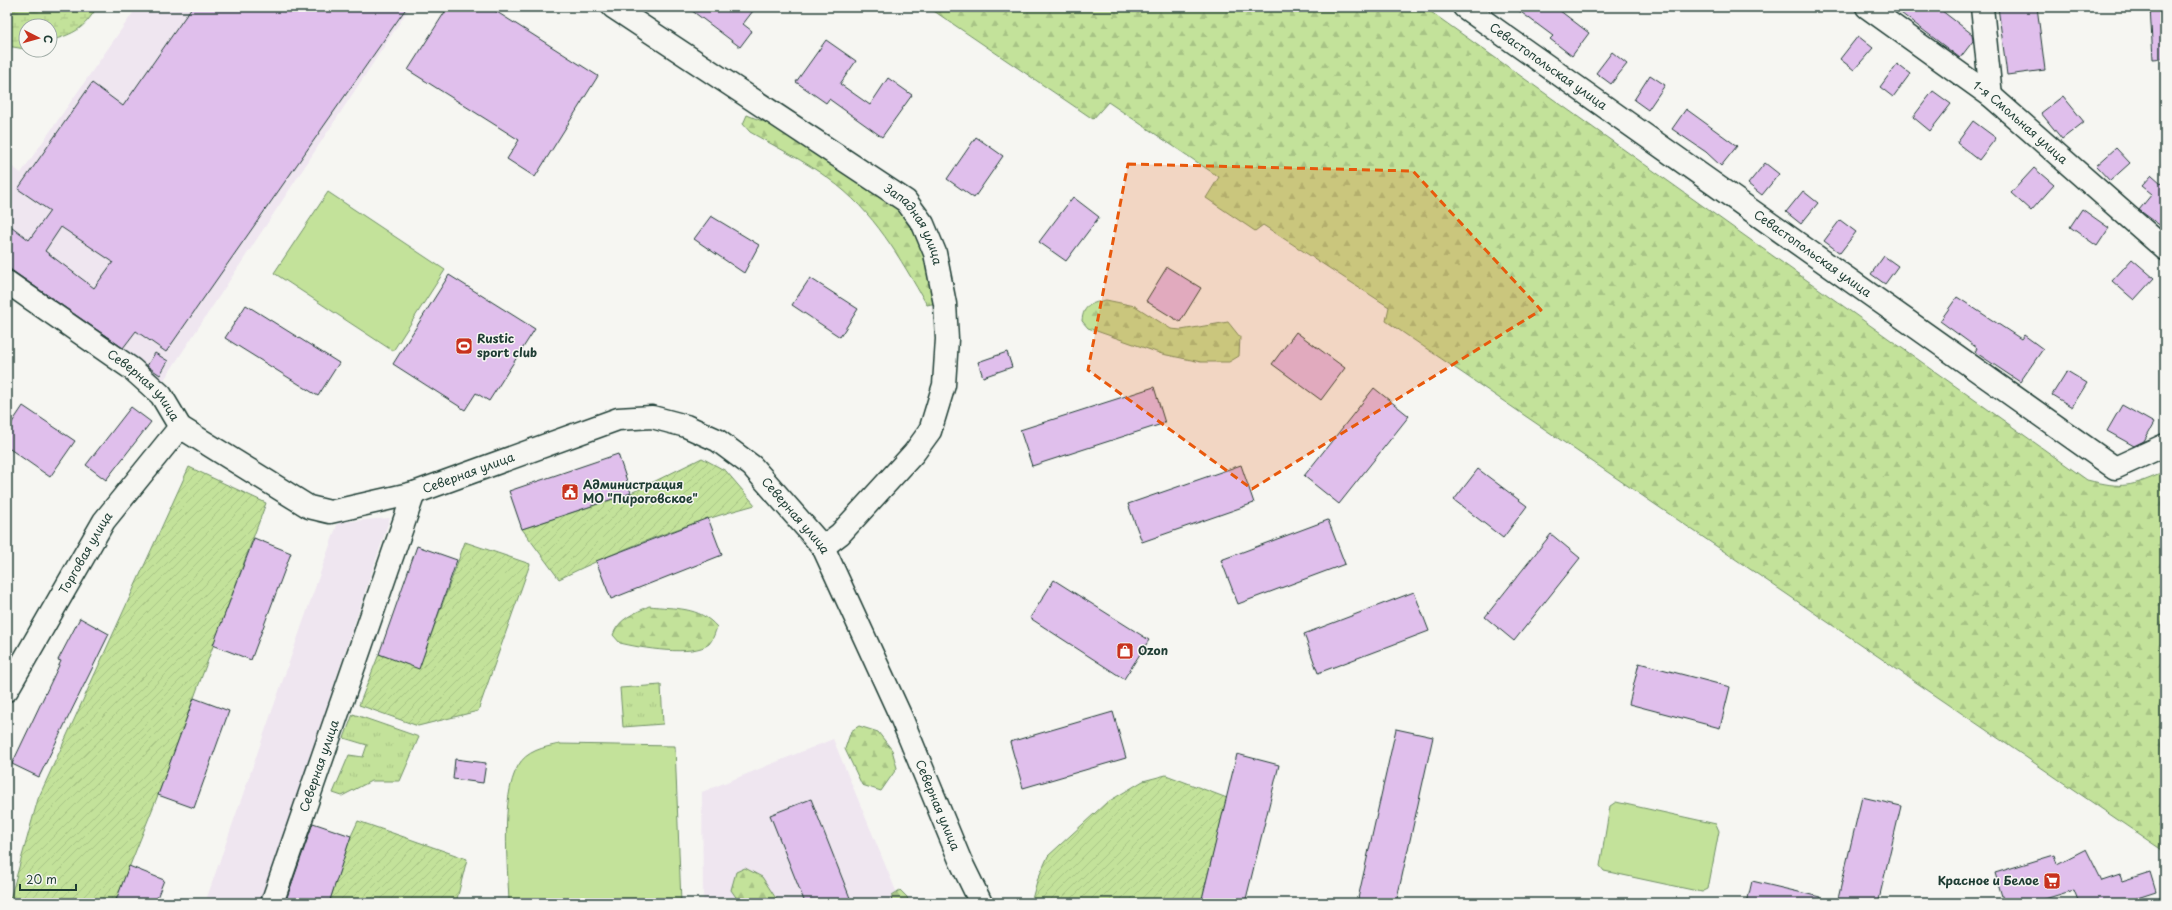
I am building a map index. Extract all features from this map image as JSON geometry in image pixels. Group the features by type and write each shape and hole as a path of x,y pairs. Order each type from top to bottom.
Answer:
{"street":[{"name":"Западная улица","path":"613,7 906,201 923,224 935,253 945,304 947,338 944,385 930,431 904,465 840,534 823,547"},
{"name":"Севастопольская улица","path":"1464,7 2115,468 2165,445"},
{"name":"1-я Смольная улица","path":"1867,7 1991,96 2165,249"},
{"path":"1982,7 1991,96"},
{"name":"Северная улица","path":"7,282 132,369 161,395 180,426 309,507 330,512 414,493 618,419 652,417 686,426 717,440 752,466 823,547 901,717 960,860 981,903"},
{"name":"Торговая улица","path":"9,679 104,521 180,426"},
{"name":"Северная улица","path":"272,903 414,493"}],"highlighted area":[{"path":"1128,164 1413,171 1541,310 1252,489 1088,370"}],"shaded area":[{"path":"137,7 410,7 156,392 7,281 7,163 21,173"},
{"path":"390,518 261,903 205,903 338,522"},
{"path":"833,739 901,903 703,903 702,792"}],"green space":[{"path":"7,7 97,7 83,26 66,36 58,38 58,18 18,18 18,48 7,46"},
{"path":"928,7 1424,7 2087,480 2110,485 2127,485 2143,481 2165,472 2165,852 1386,321 1389,307 1263,225 1255,231 1206,198 1219,177 1108,102 1093,119"},
{"path":"747,115 790,132 895,207 908,222 937,274 936,303 927,305 885,236 860,206 820,172 750,132 743,124"},
{"path":"328,192 445,270 393,351 274,273"},
{"path":"1106,300 1135,306 1171,329 1181,330 1228,322 1240,337 1239,356 1229,362 1201,362 1162,354 1088,328 1082,321 1084,311 1096,302"},
{"path":"702,458 726,471 755,505 656,537 559,579 522,529 631,493"},
{"path":"189,467 266,503 158,795 115,903 9,903 38,799"},
{"path":"465,542 530,564 478,711 418,726 359,705 379,654 419,668"},
{"path":"649,606 677,608 702,615 717,627 712,640 709,644 701,648 679,651 653,649 620,643 613,635 619,624 628,617"},
{"path":"661,685 663,724 623,727 620,688"},
{"path":"353,714 419,737 400,781 371,781 342,796 333,793 349,755 363,757 367,745 344,738"},
{"path":"859,726 878,732 892,750 897,768 881,791 862,785 845,749 851,731"},
{"path":"560,744 675,746 681,903 509,903 506,833 509,795 512,779 521,761 531,753 542,748"},
{"path":"1166,775 1227,798 1201,903 1031,903 1037,881 1048,856 1106,803 1143,781"},
{"path":"1616,802 1716,824 1719,831 1708,889 1702,892 1604,871 1600,866 1610,806"},
{"path":"358,821 467,859 456,903 329,903 351,836"},
{"path":"745,868 762,877 779,903 740,903 731,890 736,872"},
{"path":"900,890 907,897 909,903 891,903 892,895"}],"building":[{"path":"192,7 407,7 166,352 136,331 123,348 7,267 7,223 29,240 50,211 18,189 92,83 123,106","holes":["61,227 113,262 94,288 45,251"]},
{"path":"448,7 489,7 598,76 535,177 507,159 519,140 408,70"},
{"path":"687,7 756,7 743,24 752,31 740,47"},
{"path":"1514,7 1555,7 1589,33 1572,56 1550,39 1553,36"},
{"path":"1893,7 1937,7 1972,34 1973,41 1960,58"},
{"path":"1998,7 2037,7 2045,70 2007,75"},
{"path":"2150,7 2165,7 2165,58 2153,59"},
{"path":"1858,36 1873,48 1854,70 1840,59"},
{"path":"826,40 856,61 840,84 870,105 888,78 912,95 882,137 829,99 826,103 796,82"},
{"path":"1612,52 1627,64 1611,84 1596,73"},
{"path":"1897,64 1910,74 1893,97 1880,87"},
{"path":"1650,75 1665,85 1648,110 1634,100"},
{"path":"1933,91 1951,104 1930,131 1913,117"},
{"path":"2063,96 2084,122 2062,139 2041,113"},
{"path":"1686,109 1737,146 1721,166 1706,152 1672,129"},
{"path":"1973,121 1996,138 1979,160 1957,143"},
{"path":"976,137 1003,156 974,198 947,179"},
{"path":"2116,148 2130,163 2110,181 2096,166"},
{"path":"1765,163 1779,174 1762,195 1748,184"},
{"path":"2034,168 2054,185 2031,211 2011,193"},
{"path":"2152,175 2161,183 2165,179 2165,229 2139,210 2152,194 2142,186"},
{"path":"1803,191 1818,203 1801,224 1786,212"},
{"path":"1073,197 1099,217 1066,261 1039,242"},
{"path":"2082,209 2109,228 2097,246 2070,227"},
{"path":"711,216 759,245 744,273 694,239"},
{"path":"1840,220 1856,232 1840,253 1824,241"},
{"path":"1884,256 1898,266 1885,284 1871,274"},
{"path":"2132,259 2154,278 2134,300 2112,281"},
{"path":"1167,267 1201,288 1180,322 1146,301"},
{"name":"Rustic sport club","path":"449,275 535,329 489,401 476,393 465,410 393,364"},
{"path":"810,278 858,309 840,337 792,305"},
{"path":"1957,297 2021,339 2024,335 2043,349 2020,382 1975,352 1977,348 1940,321"},
{"path":"246,305 339,363 318,396 225,338"},
{"path":"1296,332 1345,368 1321,400 1272,364"},
{"path":"1007,352 1012,367 983,377 978,362"},
{"path":"155,353 168,361 160,375 147,366"},
{"path":"2067,371 2087,383 2072,407 2052,395"},
{"path":"1154,387 1165,423 1032,466 1020,430"},
{"path":"1374,388 1409,416 1339,504 1304,476"},
{"path":"2122,405 2154,423 2144,441 2134,446 2107,431"},
{"path":"23,406 75,441 50,477 7,447 7,430"},
{"path":"131,407 151,422 106,480 86,465"},
{"name":"Администрация МО \"Пироговское\"","path":"618,454 631,493 522,529 509,491"},
{"path":"1241,465 1254,503 1142,542 1128,504"},
{"path":"1478,469 1527,506 1503,538 1454,500"},
{"path":"708,518 722,555 611,599 596,561"},
{"path":"1328,520 1345,564 1238,604 1221,560"},
{"path":"1551,534 1580,558 1514,641 1485,617"},
{"path":"254,538 291,553 251,660 213,645"},
{"path":"417,546 457,560 419,669 379,654"},
{"path":"1054,580 1149,640 1124,679 1030,618"},
{"path":"1414,592 1429,631 1318,673 1304,634"},
{"path":"80,618 109,634 39,777 12,764 61,661 58,660"},
{"path":"1639,663 1730,687 1720,728 1629,704"},
{"path":"194,698 229,711 194,808 158,795"},
{"path":"1113,712 1126,758 1023,788 1010,742"},
{"path":"1396,729 1433,737 1396,903 1357,903"},
{"path":"1237,754 1279,765 1245,903 1201,903"},
{"path":"455,759 486,763 483,783 453,779"},
{"path":"1862,797 1901,806 1878,903 1837,903"},
{"path":"811,799 852,903 805,903 770,815"},
{"path":"313,823 351,836 329,903 285,903"},
{"path":"2086,849 2102,881 2120,875 2122,881 2150,872 2156,892 2122,903 2079,903 2074,890 2032,903 2004,903 1995,873 2054,855 2057,864"},
{"path":"129,866 164,880 155,903 115,903"},
{"path":"1752,881 1820,897 1820,903 1747,903"}],"place":[{"name":"Rustic sport club","path":"464,346"},
{"name":"Администрация МО \"Пироговское\"","path":"570,492"},
{"name":"Ozon","path":"1125,651"},
{"name":"Красное и Белое","path":"2052,881"}]}
